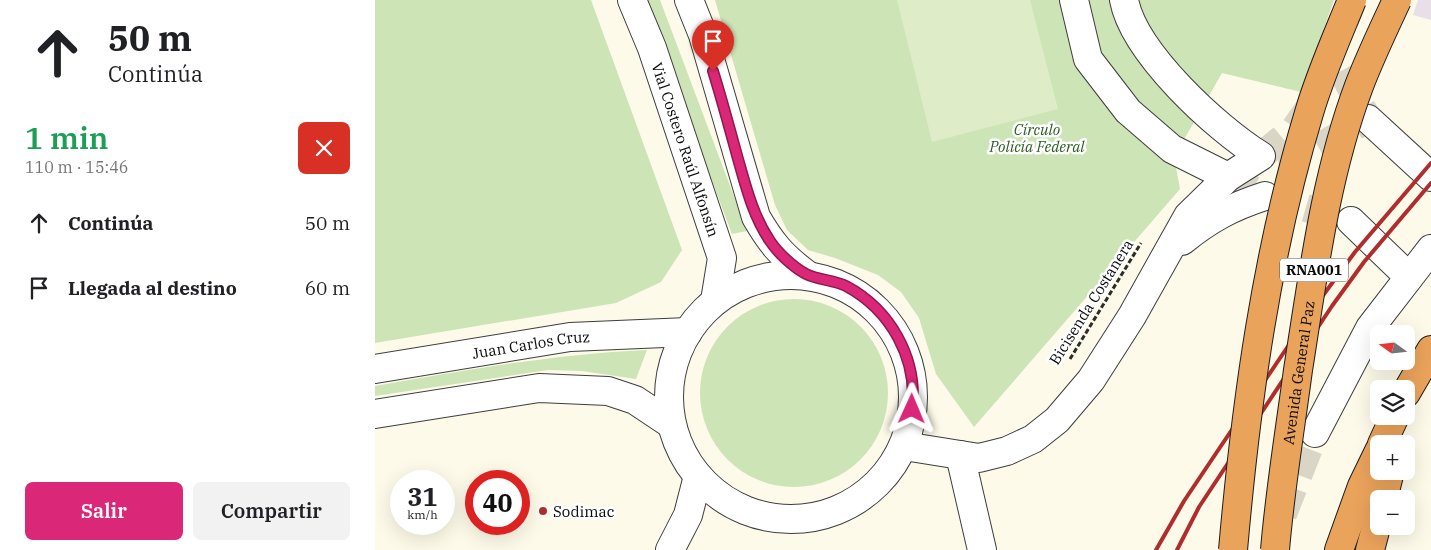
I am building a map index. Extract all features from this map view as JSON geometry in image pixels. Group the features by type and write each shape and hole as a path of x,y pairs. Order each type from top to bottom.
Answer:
{"highway":[{"path":"1233,550 1249,398 1265,295 1309,113 1352,0"},
{"name":"Avenida General Paz","path":"1275,550 1286,452 1310,291 1328,202 1341,146 1359,87 1397,0"},
{"path":"1415,380 1431,350"},
{"path":"1339,550 1362,486 1370,470"},
{"path":"1371,550 1375,535"}],"street":[{"name":"Vial Costero Raúl Alfonsín","path":"632,0 652,48 722,258 715,301"},
{"path":"689,0 703,35 756,217 777,249 806,274"},
{"path":"1074,0 1088,59 1128,111 1171,149 1228,177"},
{"path":"904,446 979,458 1007,451 1033,439 1057,420 1091,380 1169,252 1188,216 1228,177 1261,156 1238,142 1205,114 1149,52 1127,17 1124,0"},
{"path":"1368,119 1431,178"},
{"path":"1169,252 1203,224 1230,208 1265,196"},
{"path":"1351,222 1409,277"},
{"path":"1315,433 1370,328 1431,249"},
{"path":"779,274 806,274 845,286 873,305 894,330 909,360 914,393 910,426 904,446 885,476 859,500 827,514 792,520 757,514 725,500 698,476 668,422 670,385 676,358 688,332 715,301 745,283 779,274"},
{"name":"Juan Carlos Cruz","path":"375,369 570,337 688,332"},
{"path":"375,414 539,388 608,391 635,400 668,422"},
{"path":"960,455 982,550"},
{"path":"670,550 688,515 698,476"}],"path":[{"name":"Bicisenda Costanera","path":"1069,361 1142,242"}],"shaded area":[{"path":"1418,0 1431,0 1431,20 1413,15"}],"green space":[{"path":"375,0 591,0 682,250 661,282 616,303 375,343"},
{"path":"644,0 660,0 747,231 732,234"},
{"name":"Círculo Policía Federal","path":"715,0 1334,0 1301,92 1222,73 1174,157 1180,189 974,427 936,374 919,318 901,292 878,275 835,258 808,250 787,230 775,205"},
{"path":"897,0 1030,0 1058,109 932,142"},
{"path":"785,299 803,299 830,306 861,326 881,357 888,384 888,402 881,429 861,460 830,480 803,487 785,487 767,483 750,476 734,466 721,453 711,437 704,420 700,402 700,384 704,366 711,349 721,333 734,320 750,310 767,303"},
{"path":"647,350 636,379 582,371 548,370 375,396 375,386 443,374 510,363 578,355"}],"tunnel":[{"path":"1278,155 1308,153 1368,119 1339,66"},
{"path":"1261,156 1295,128 1312,104"},
{"path":"1228,177 1265,196 1351,221"},
{"path":"1283,514 1315,433"}],"railway":[{"path":"1156,550 1184,501 1313,309 1355,252 1431,163"},
{"path":"1177,550 1199,507 1332,306 1364,262 1431,183"}],"place":[{"name":"Sodimac","path":"543,511"}],"route":[{"path":"713,71 756,217 770,242 783,256 806,274 845,286 873,305 894,330 909,360 914,393 912,409"}]}
